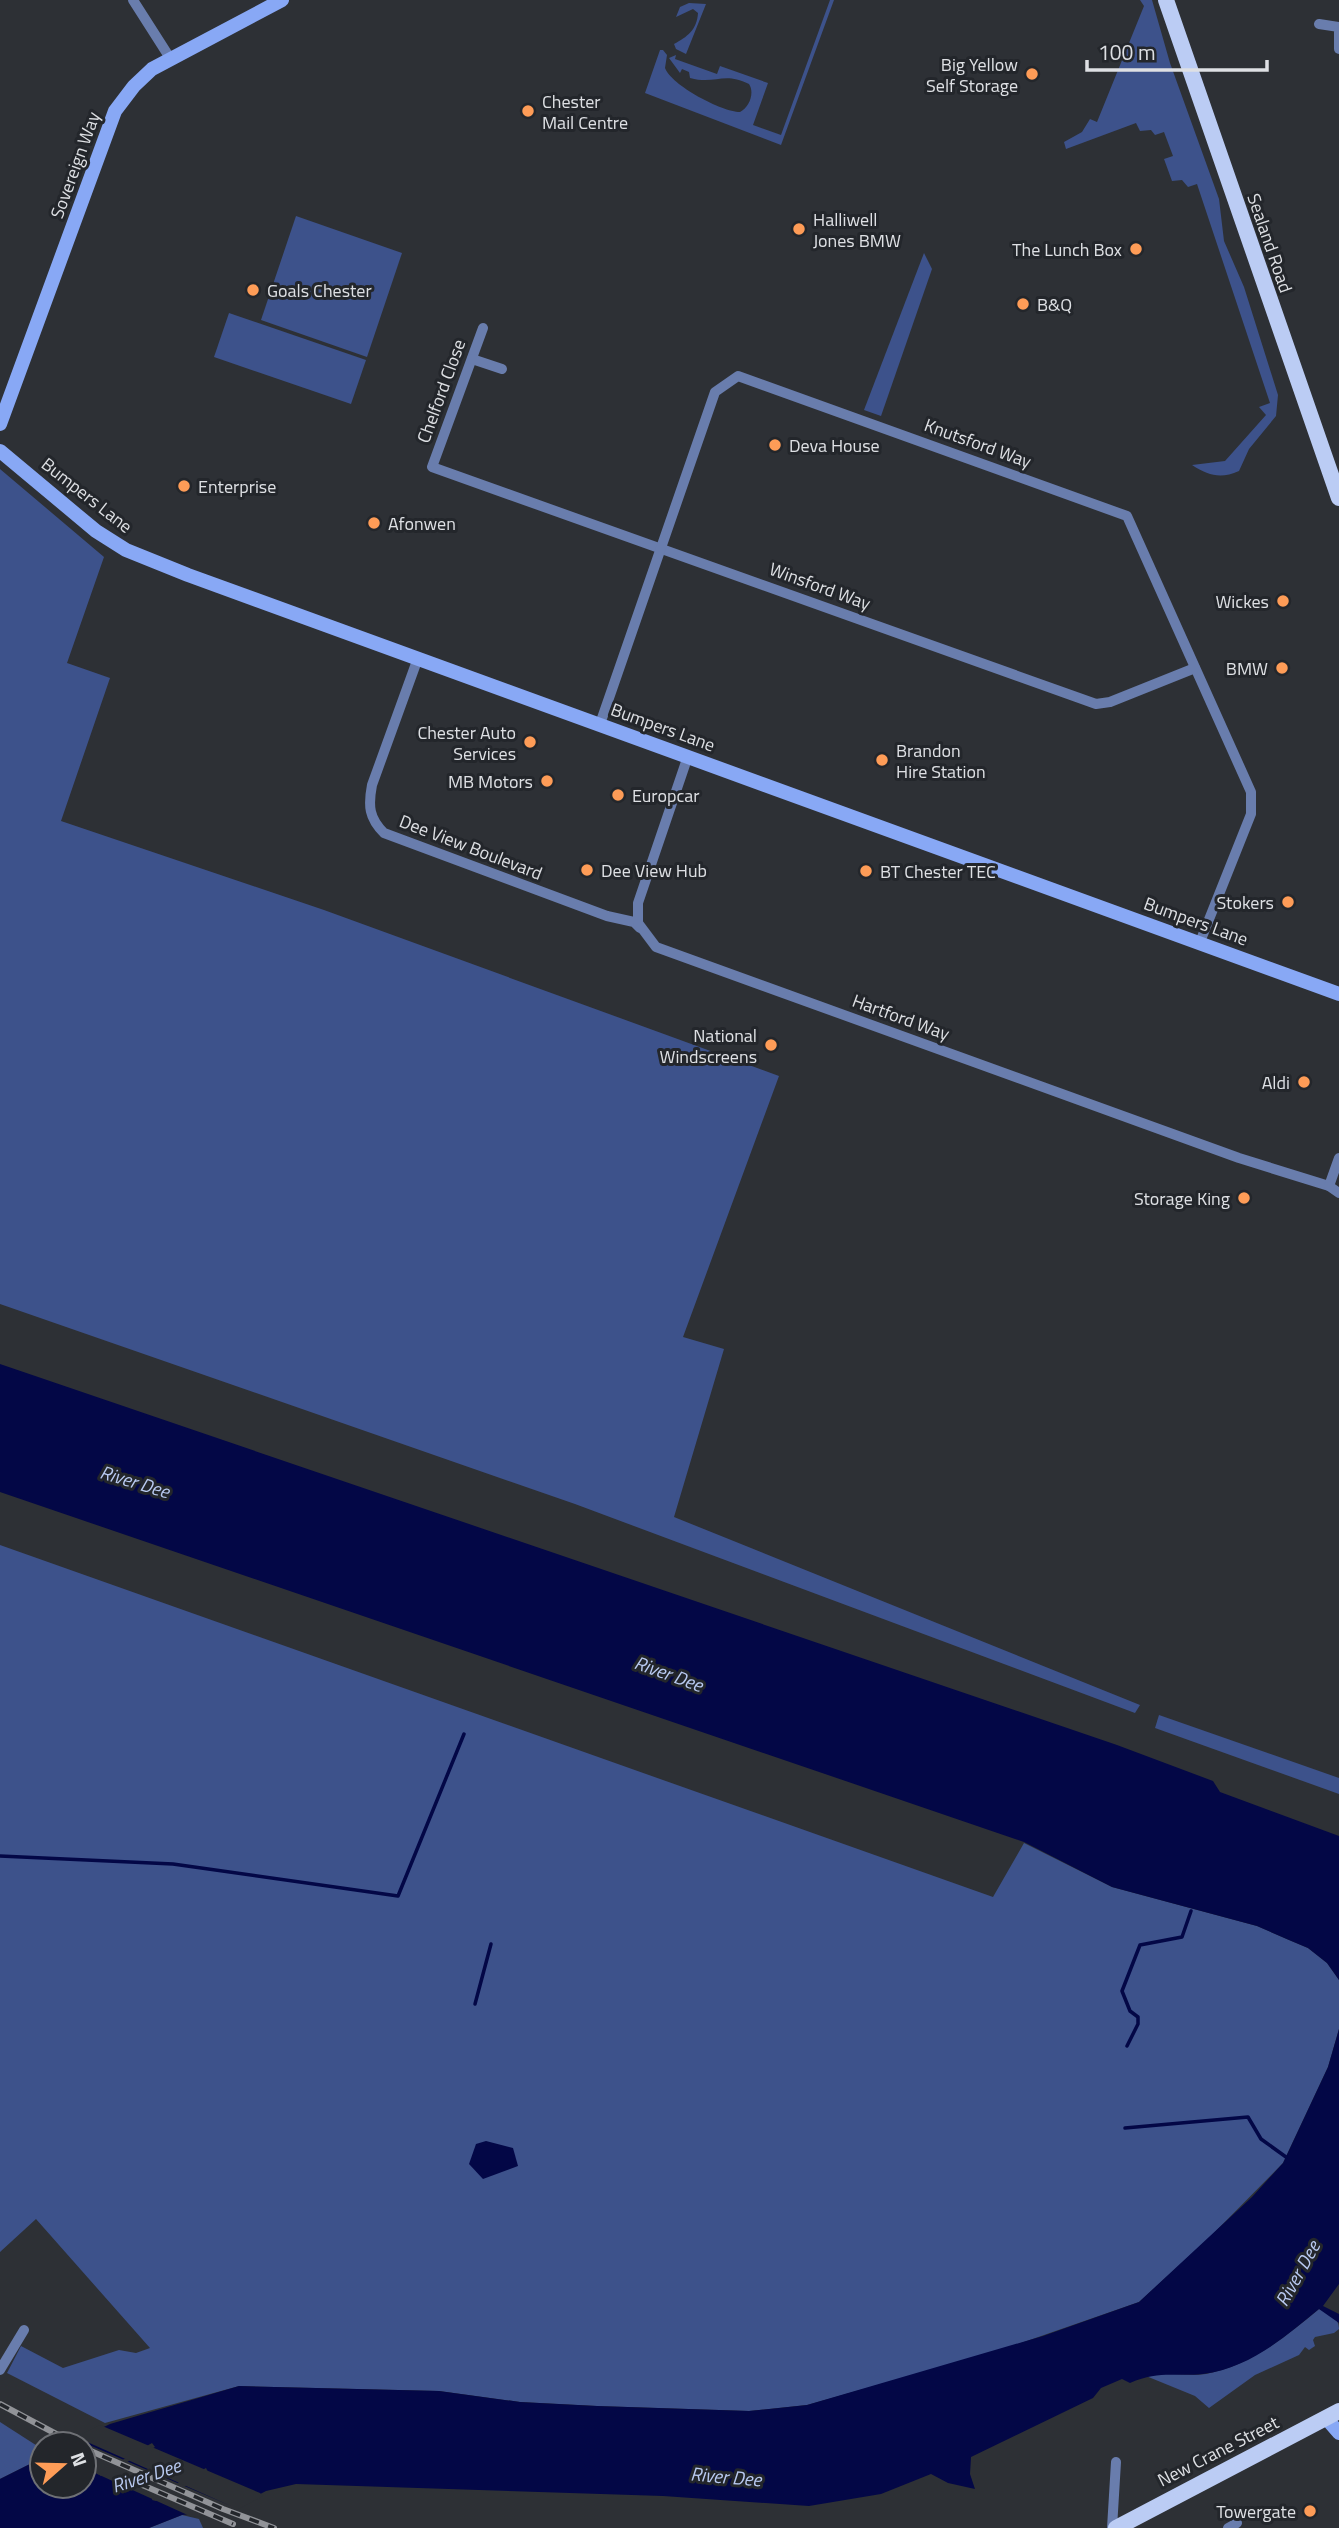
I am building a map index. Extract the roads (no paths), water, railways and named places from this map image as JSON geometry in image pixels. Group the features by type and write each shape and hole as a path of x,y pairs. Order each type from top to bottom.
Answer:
{"main road":[{"name":"Sealand Road","path":"1166,0 1339,498"},
{"name":"New Crane Street","path":"1114,2528 1333,2414"}],"street":[{"path":"133,0 170,58"},
{"name":"Sovereign Way","path":"0,424 115,111 134,86 170,58 282,0"},
{"path":"1319,24 1339,29 1339,49"},
{"name":"Chelford Close","path":"432,467 483,328"},
{"path":"472,359 502,369"},
{"name":"Knutsford Way","path":"600,724 663,549 715,392 738,376 1128,516 1251,792 1251,814 1200,942"},
{"name":"Bumpers Lane","path":"0,451 96,531 126,550 1339,994"},
{"name":"Winsford Way","path":"432,467 1096,704 1110,702 1195,668"},
{"name":"Dee View Boulevard","path":"418,658 372,785 368,806 373,822 384,833 607,916 634,922 642,930"},
{"path":"642,930 637,916 638,903 688,756"},
{"name":"Hartford Way","path":"642,930 656,947 688,960 1239,1158 1329,1186 1339,1193"},
{"path":"1329,1186 1339,1158"},
{"path":"0,2370 24,2330"},
{"path":"1333,2414 1339,2433"},
{"path":"1114,2528 1116,2462"}],"water":[{"name":"River Dee","path":"0,1364 1117,1745 1213,1781 1220,1792 1339,1836 1339,1980 1327,1963 1308,1948 1257,1926 1112,1887 1024,1842 0,1492"},
{"name":"River Dee","path":"1339,2029 1339,2284 1323,2306 1339,2314 1339,2323 1319,2309 1266,2350 1220,2371 1158,2375 1130,2383 1122,2379 1101,2388 1093,2398 971,2457 970,2474 975,2489 948,2483 931,2474 881,2494 809,2506 663,2496 296,2484 266,2491 232,2509 182,2515 149,2528 0,2528 0,2479 28,2465 28,2500 98,2500 98,2430 239,2386 439,2391 520,2402 597,2406 749,2411 807,2405 1043,2336 1139,2302 1252,2197 1283,2163 1328,2067","holes":["152,2443 155,2447 101,2476 98,2474","206,2468 209,2474 156,2501 152,2500 153,2496"]},
{"path":"486,2141 513,2148 518,2166 483,2179 469,2164 476,2144"}],"waterway":[{"path":"0,1856 173,1864 398,1896 464,1734"},
{"path":"1127,2046 1138,2024 1138,2017 1130,2011 1122,1991 1140,1945 1182,1937 1191,1911"},
{"path":"475,2004 491,1944"},
{"path":"1125,2128 1248,2117 1261,2139 1286,2157"}],"railway":[{"path":"0,2404 49,2430"},
{"path":"98,2454 223,2509 274,2528"},
{"path":"140,2484 233,2524"}],"place":[{"name":"Big Yellow Self Storage","path":"1032,74"},
{"name":"Chester Mail Centre","path":"528,111"},
{"name":"Halliwell Jones BMW","path":"799,229"},
{"name":"The Lunch Box","path":"1136,249"},
{"name":"Goals Chester","path":"253,290"},
{"name":"B&Q","path":"1023,304"},
{"name":"Deva House","path":"775,445"},
{"name":"Enterprise","path":"184,486"},
{"name":"Afonwen","path":"374,523"},
{"name":"Wickes","path":"1283,601"},
{"name":"BMW","path":"1282,668"},
{"name":"Chester Auto Services","path":"530,742"},
{"name":"Brandon Hire Station","path":"882,760"},
{"name":"MB Motors","path":"547,781"},
{"name":"Europcar","path":"618,795"},
{"name":"Dee View Hub","path":"587,870"},
{"name":"BT Chester TEC","path":"866,871"},
{"name":"Stokers","path":"1288,902"},
{"name":"National Windscreens","path":"771,1045"},
{"name":"Aldi","path":"1304,1082"},
{"name":"Storage King","path":"1244,1198"},
{"name":"Towergate","path":"1310,2511"}]}
